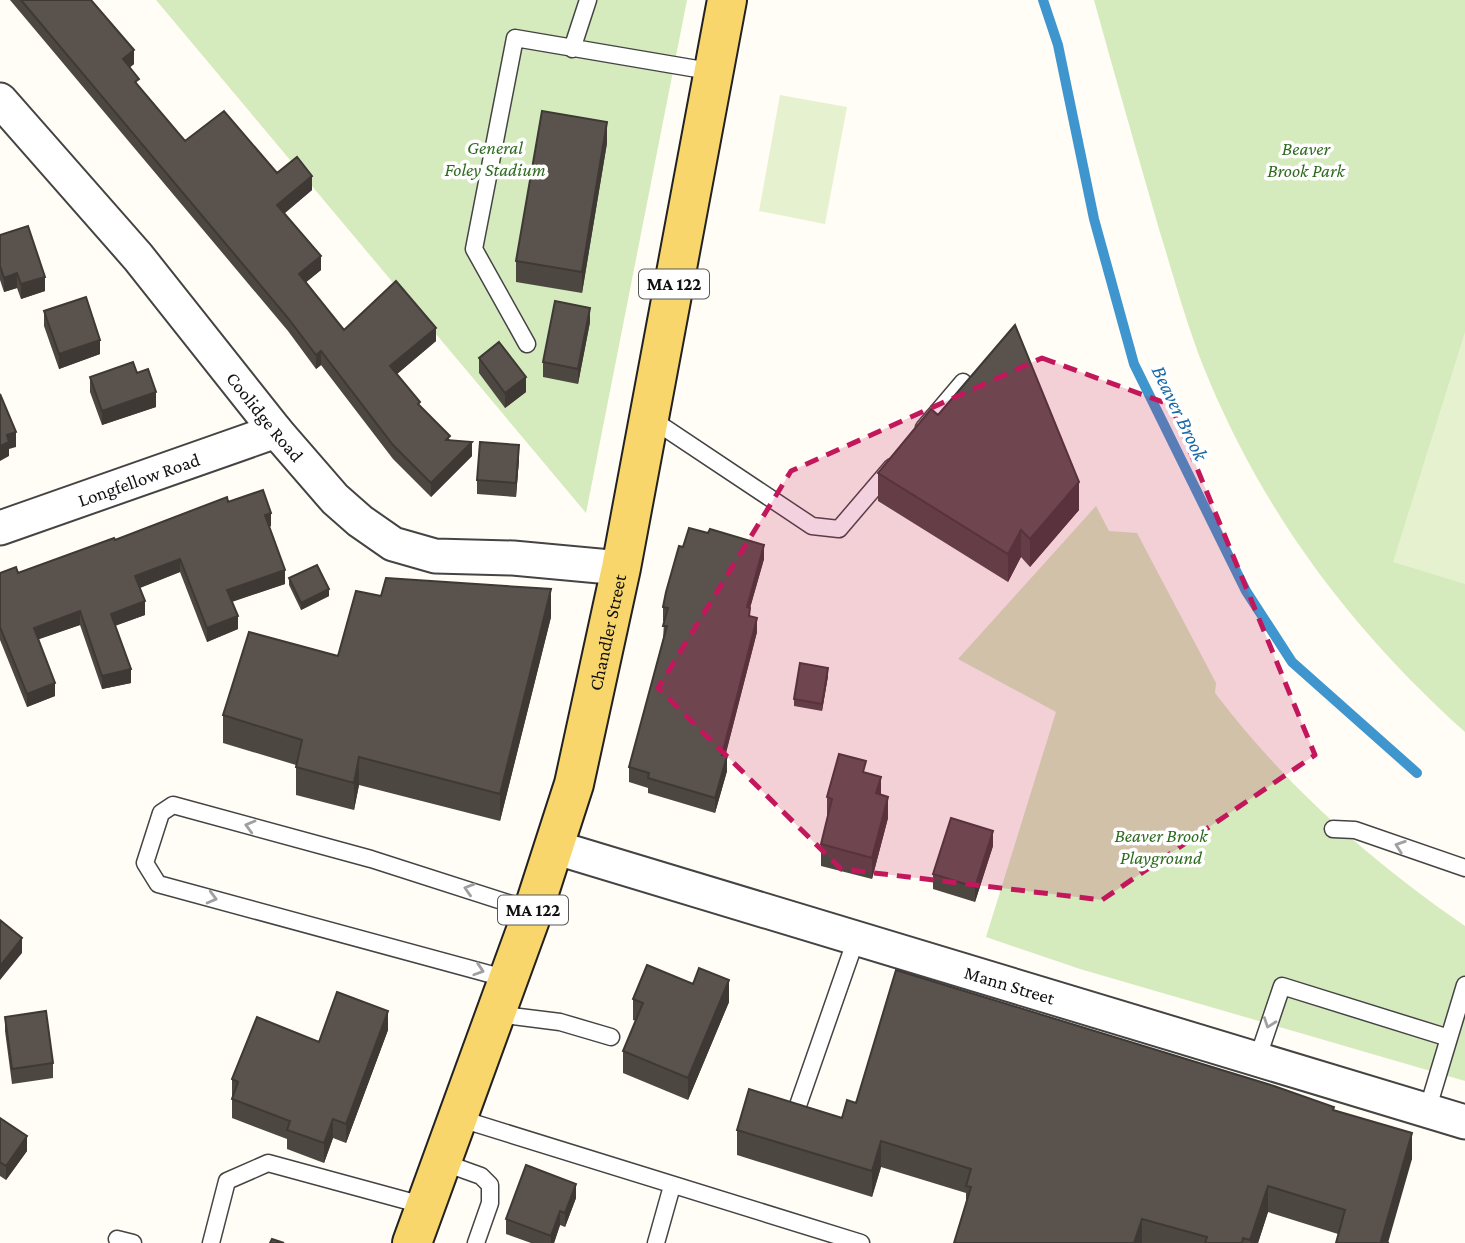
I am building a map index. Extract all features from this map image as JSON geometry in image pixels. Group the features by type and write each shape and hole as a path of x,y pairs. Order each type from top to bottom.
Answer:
{"main road":[{"name":"Chandler Street","path":"412,1243 533,911 574,784 621,568 716,72 727,0"}],"street":[{"name":"Coolidge Road","path":"0,100 138,257 276,431 335,499 393,544 435,556 513,558 621,568"},
{"name":"Longfellow Road","path":"0,528 276,431"},
{"name":"Mann Street","path":"554,847 1465,1122"}],"lane":[{"path":"572,49 589,0"},
{"path":"527,344 474,249 516,38 716,72"},
{"path":"648,417 812,526 839,529 963,382"},
{"path":"533,911 371,859 173,805 161,813 145,863 158,884 502,997 560,1023 611,1037"},
{"path":"1334,829 1355,830 1465,868"},
{"path":"795,1114 856,939"},
{"path":"1427,1111 1465,985"},
{"path":"1257,1060 1282,986 1449,1038"},
{"path":"458,1118 861,1243"},
{"path":"442,1162 481,1176 490,1185 490,1203 476,1243"},
{"path":"211,1243 227,1181 268,1163 426,1206"},
{"path":"656,1243 671,1186"}],"highlighted area":[{"path":"1042,358 1171,405 1315,755 1102,900 841,869 658,688 791,471"}],"green space":[{"name":"General Foley Stadium","path":"156,0 687,0 586,513"},
{"name":"Beaver Brook Park","path":"1094,0 1465,0 1465,732 1387,655 1318,572 1288,529 1234,435 1203,366 1183,307"},
{"path":"780,95 847,107 825,224 759,211"},
{"path":"1465,332 1465,584 1393,562"},
{"name":"Beaver Brook Playground","path":"1096,506 1109,531 1137,533 1216,683 1215,693 1270,759 1363,848 1465,926 1465,1081 1080,969 986,937 1056,712 958,659"}],"building":[{"path":"21,0 91,0 134,50 123,59 139,79 135,82 185,141 224,111 277,173 297,157 312,176 277,205 321,256 299,274 344,330 396,281 436,328 390,366 420,402 418,404 450,436 446,440 472,442 431,483 393,445 321,351 316,355 288,318"},
{"path":"542,111 607,122 582,272 516,261"},
{"path":"28,226 45,277 21,284 17,273 4,278 0,266 0,235"},
{"path":"86,297 100,340 59,354 44,311"},
{"path":"555,301 590,308 578,369 543,362"},
{"path":"1015,325 1079,482 1030,539 1021,530 1008,554 878,473 931,409 938,415"},
{"path":"499,342 526,377 505,393 479,358"},
{"path":"133,362 137,373 148,369 156,392 102,411 90,377"},
{"path":"0,394 16,432 7,435 9,442 0,446"},
{"path":"480,442 519,445 516,483 477,480"},
{"path":"263,490 271,513 265,515 285,570 227,590 238,616 207,628 180,559 135,576 145,601 111,614 131,669 102,676 80,611 34,628 55,683 27,694 0,627 0,573 16,567 18,573 114,538 115,540 227,497 228,502"},
{"path":"689,528 708,533 710,529 764,545 747,607 750,608 749,616 757,618 722,755 727,756 715,798 648,778 649,773 629,767 667,626 663,626 668,608 663,607 666,592 679,546 683,547"},
{"path":"317,565 329,589 301,603 289,578"},
{"path":"386,578 551,589 500,794 359,757 354,783 296,767 302,740 223,715 249,632 338,656 356,591 381,596"},
{"path":"800,663 828,668 822,704 794,699"},
{"path":"839,754 866,761 863,772 881,777 876,793 888,797 872,858 821,844 832,799 827,797"},
{"path":"951,818 993,831 975,887 933,874"},
{"path":"0,920 22,938 0,966"},
{"path":"647,965 693,984 699,968 729,980 688,1078 623,1051 643,1003 633,999"},
{"path":"896,970 1274,1086 1334,1107 1333,1110 1412,1133 1381,1241 1389,1243 1336,1243 1345,1210 1268,1186 1250,1240 1243,1238 1242,1243 1205,1243 1207,1237 1142,1219 1134,1243 954,1243 971,1187 966,1186 971,1169 881,1141 872,1171 737,1130 749,1089 842,1118 847,1100 856,1103"},
{"path":"337,992 388,1011 346,1124 333,1119 324,1143 287,1130 290,1121 232,1099 238,1082 232,1079 257,1017 319,1042"},
{"path":"46,1011 53,1063 12,1069 5,1017"},
{"path":"0,1118 27,1136 6,1166 0,1162"},
{"path":"526,1165 576,1184 565,1213 560,1211 551,1236 506,1219"}],"waterway":[{"name":"Beaver Brook","path":"1043,0 1058,45 1094,219 1134,364 1246,591 1292,662 1417,773"}]}
